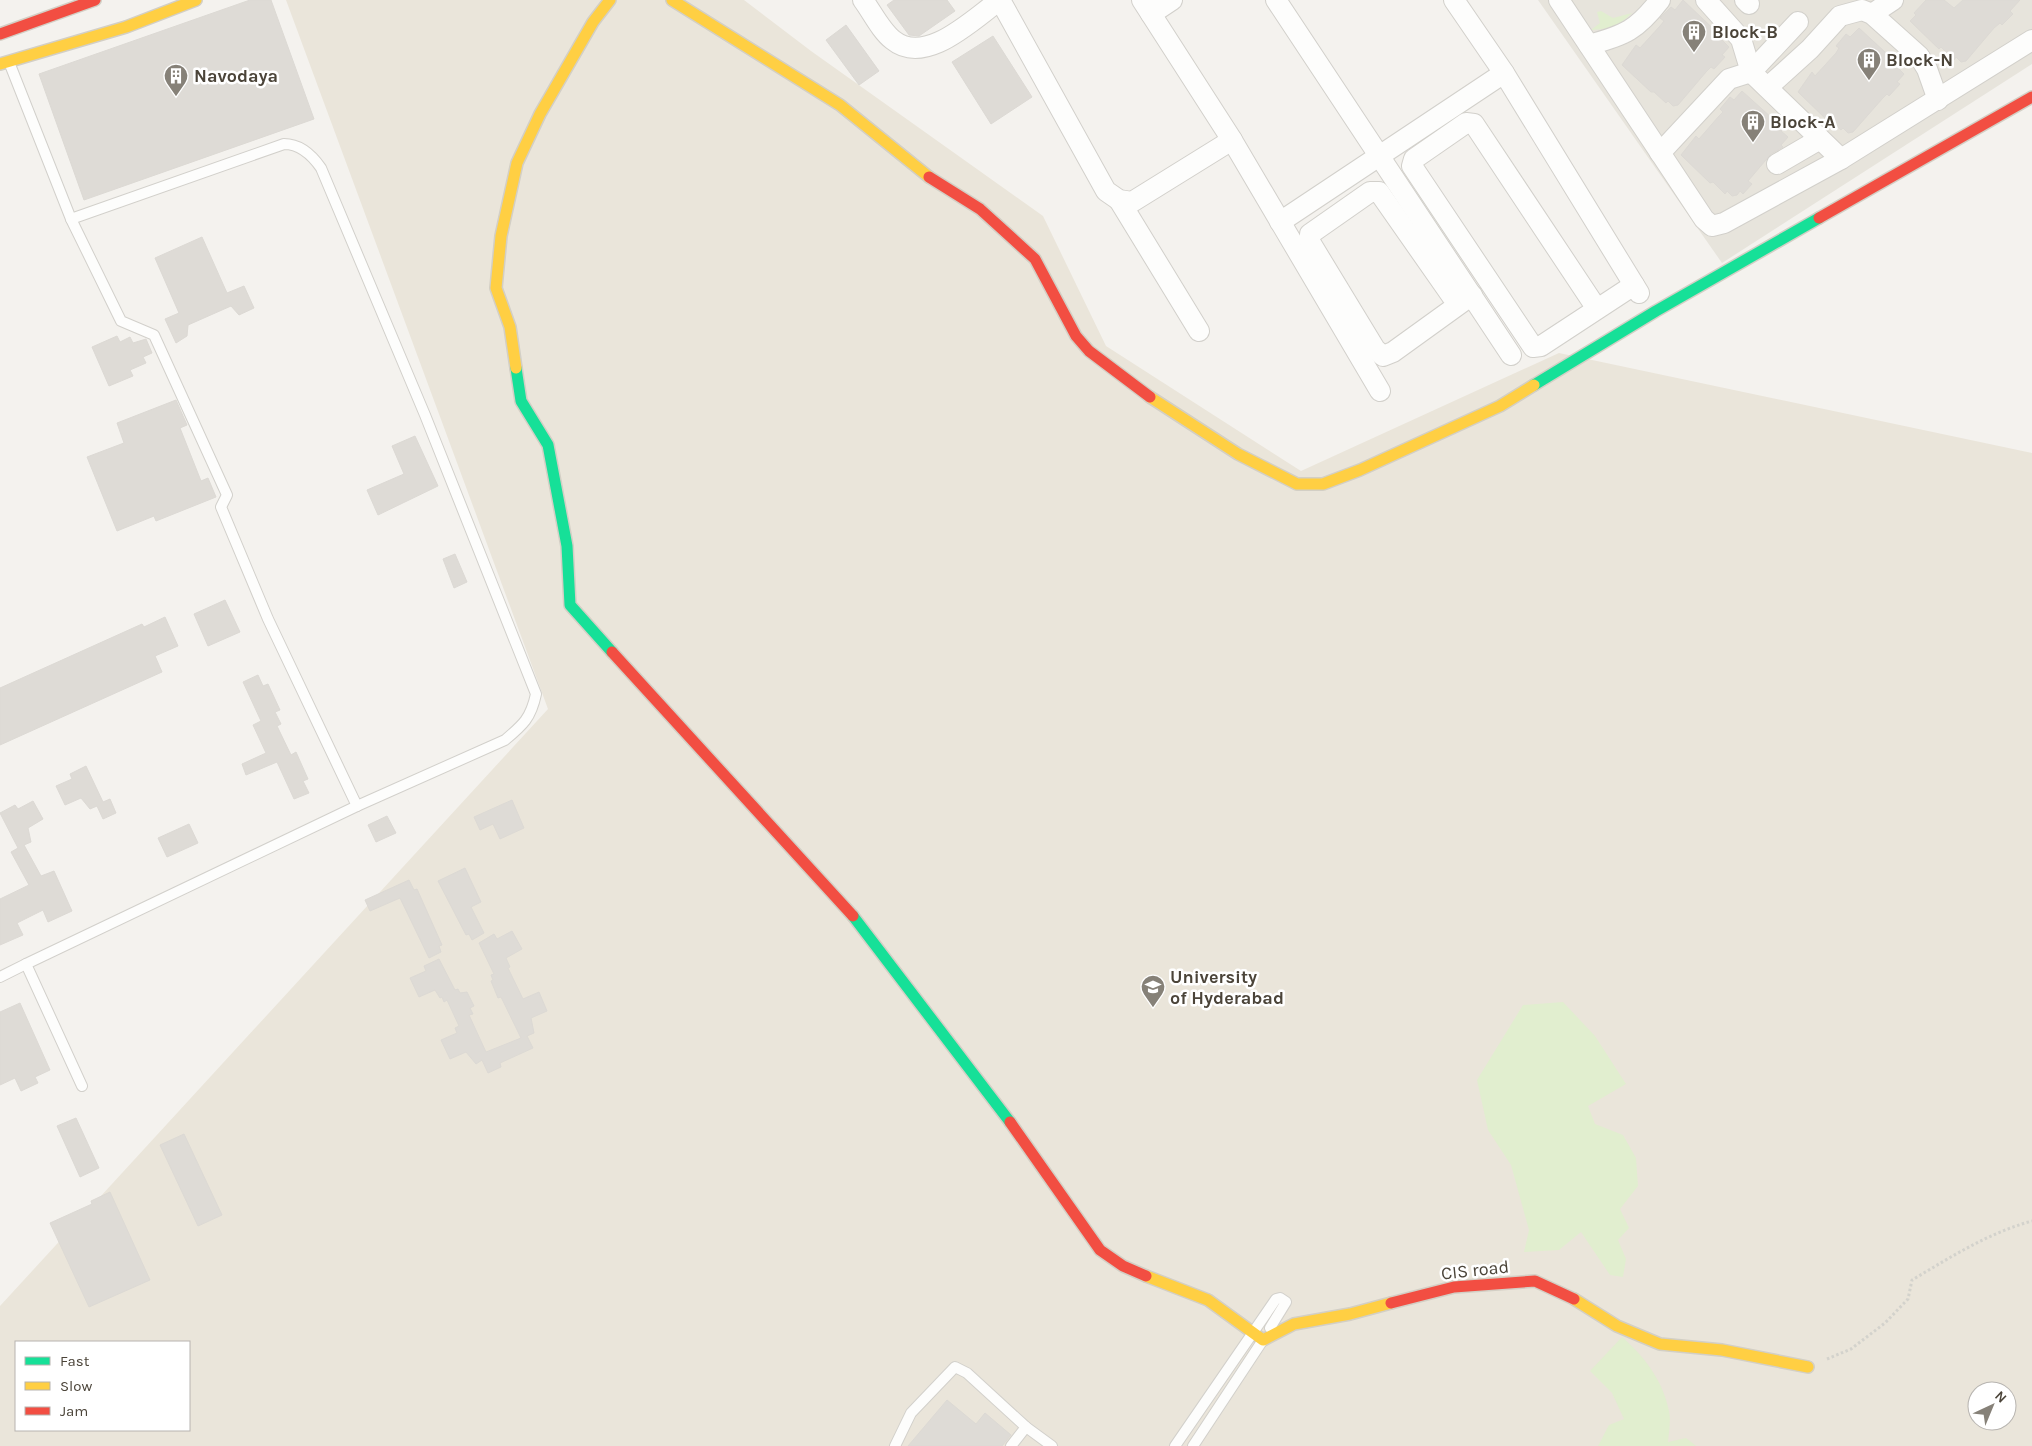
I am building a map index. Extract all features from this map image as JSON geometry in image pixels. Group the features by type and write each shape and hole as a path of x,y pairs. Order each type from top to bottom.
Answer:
{"street":[{"path":"0,34 96,0"},
{"path":"4,62 126,27 196,0"},
{"path":"610,0 593,22 540,114 516,163 502,236 496,288 510,327 521,401 548,445 567,546 570,605 851,914 984,1086 1100,1250 1115,1263 1201,1297 1221,1308 1259,1337"},
{"path":"672,0 840,105 930,178 980,209 999,224 1035,259 1076,336 1089,352 1163,407 1238,454 1297,484 1323,484 1360,470 1500,406 1656,311 2032,98"},
{"path":"863,0 893,40 906,46 924,49 940,43 1000,0 1106,191 1120,200 1132,202 1232,140"},
{"path":"1172,0 1146,7 1232,140 1380,391"},
{"path":"1276,0 1380,155 1465,300"},
{"path":"1454,0 1504,73 1636,289 1597,308 1541,346 1531,345 1412,166 1414,159 1466,123 1474,124 1597,308"},
{"path":"1559,0 1704,219 1712,226 1724,223 1841,159 2032,40"},
{"path":"1589,45 1625,34 1638,26 1660,0"},
{"path":"1706,0 1741,39 1751,72 1841,159"},
{"path":"1768,87 1794,61 1810,49 1840,16 1893,0"},
{"path":"1868,8 1919,56 1927,69 1938,100"},
{"path":"1660,153 1729,79 1751,72 1798,22"},
{"path":"1280,222 1504,73"},
{"path":"1777,164 1820,139"},
{"path":"1465,300 1383,356 1375,349 1310,242 1310,234 1370,192 1376,191 1511,355"},
{"path":"1120,200 1199,332"},
{"name":"CIS road","path":"1259,1337 1294,1324 1350,1314 1454,1287 1535,1282 1567,1295 1617,1326 1660,1344 1722,1350 1808,1367"}],"lane":[{"path":"4,62 71,219 121,321 154,335 227,495 221,507 264,610 357,806"},
{"path":"0,977 357,806 505,740 522,726 532,712 536,694 425,415 321,168 314,158 295,144 284,144 71,219"},
{"path":"26,964 82,1086"},
{"path":"1175,1446 1259,1337"},
{"name":"CIS road","path":"1193,1446 1259,1337"},
{"path":"895,1446 911,1413 955,1367 967,1373 1026,1428 1052,1446"},
{"path":"1011,1446 1026,1428"}],"path":[{"path":"1808,1367 1851,1349 1885,1323 1908,1299 1912,1280 1968,1246 2014,1226 2032,1221"}],"shaded area":[{"name":"University of Hyderabad","path":"286,0 744,0 811,51 1043,216 1106,346 1301,471 1559,353 2032,453 2032,1446 0,1446 0,1306 548,709"},
{"path":"1538,0 2032,0 2032,64 1722,263"}],"green space":[{"path":"1601,11 1613,18 1632,13 1623,21 1613,26 1591,30 1600,23 1597,12"},
{"path":"1563,1002 1595,1036 1626,1084 1588,1106 1595,1124 1623,1135 1636,1158 1638,1186 1620,1209 1629,1228 1618,1240 1626,1259 1623,1277 1610,1275 1581,1232 1559,1250 1524,1252 1529,1230 1511,1165 1488,1130 1477,1080 1523,1005"},
{"path":"1622,1337 1645,1361 1658,1380 1670,1415 1668,1442 1686,1438 1696,1446 1598,1446 1609,1425 1624,1419 1612,1393 1590,1371"}],"building":[{"name":"Navodaya","path":"250,0 271,0 314,119 84,200 39,74"},
{"path":"894,0 947,0 955,11 919,36 909,35 887,5"},
{"name":"Block-B","path":"1683,0 1723,38 1722,40 1729,47 1722,55 1725,57 1714,69 1711,67 1678,105 1673,106 1668,101 1666,103 1654,92 1651,92 1622,65 1636,45 1640,48 1660,26 1664,21 1660,18 1671,7 1675,10"},
{"path":"1926,0 1944,0 1954,8 1963,0 2020,0 2010,11 2013,14 2002,25 2000,23 1994,28 1966,61 1961,62 1956,57 1954,60 1941,47 1939,49 1910,21 1916,15 1914,13"},
{"path":"846,25 879,71 859,85 826,40"},
{"name":"Block-N","path":"1859,28 1899,65 1897,67 1904,74 1897,82 1900,84 1889,96 1887,94 1853,132 1848,133 1843,128 1841,130 1829,119 1827,120 1798,92 1812,72 1815,76 1836,53 1839,48 1836,46 1846,34 1850,37"},
{"path":"993,36 1032,97 991,124 952,62"},
{"name":"Block-A","path":"1742,91 1783,128 1781,131 1788,137 1781,145 1783,147 1771,154 1748,181 1752,184 1743,194 1740,191 1737,195 1732,196 1727,191 1725,194 1713,182 1710,183 1681,155 1696,136 1699,139 1723,112 1720,109 1730,97 1734,100"},
{"path":"202,237 227,293 244,286 254,308 239,315 231,306 188,325 187,336 176,343 165,319 179,313 155,258"},
{"path":"117,336 120,342 130,337 133,343 146,339 152,353 143,357 146,363 130,370 133,376 109,386 92,347"},
{"path":"176,400 187,425 180,428 201,481 208,478 216,497 156,521 154,516 117,531 87,457 124,443 117,423"},
{"path":"415,436 438,486 378,515 367,490 404,474 392,446"},
{"path":"455,554 467,582 454,588 443,559"},
{"path":"225,600 240,632 208,646 194,614"},
{"path":"165,617 178,646 155,656 162,672 0,745 0,688 142,624 144,627"},
{"path":"258,675 263,686 268,684 280,710 275,712 281,724 277,726 291,755 296,752 308,779 303,781 309,793 294,799 277,762 246,775 242,764 266,753 253,725 261,721 243,682"},
{"path":"86,766 103,802 110,799 116,813 103,819 97,806 90,809 81,798 65,805 56,786 72,779 70,774"},
{"path":"512,800 524,828 500,839 493,824 480,830 474,817"},
{"path":"33,801 43,819 28,828 31,842 24,845 41,876 54,871 72,911 48,922 43,910 17,923 23,935 0,945 0,899 29,885 11,852 18,848 0,813 15,805 18,809"},
{"path":"387,816 396,833 376,842 368,825"},
{"path":"189,824 198,843 167,857 158,838"},
{"path":"465,868 481,902 471,907 484,933 472,940 469,934 466,935 438,881"},
{"path":"409,880 414,890 417,889 442,945 439,946 441,952 429,958 400,898 370,911 365,900"},
{"path":"512,931 522,949 506,958 510,967 508,968 523,999 539,992 547,1011 531,1018 534,1033 527,1036 533,1048 500,1063 501,1067 488,1073 482,1060 476,1064 466,1052 450,1059 441,1040 457,1033 455,1028 459,1026 447,1000 444,1002 435,990 419,997 410,978 426,971 424,966 439,959 455,990 458,989 460,993 467,992 474,1006 470,1008 473,1014 469,1015 486,1052 521,1038 501,997 498,998 491,981 493,980 491,975 494,974 479,943 494,934 497,939"},
{"path":"20,1003 50,1070 35,1077 38,1083 21,1091 15,1078 0,1085 0,1012"},
{"path":"76,1118 99,1168 80,1177 57,1126"},
{"path":"184,1134 222,1215 198,1226 160,1145"},
{"path":"110,1192 150,1280 89,1307 50,1223 92,1204 91,1201"},
{"path":"947,1400 976,1424 985,1413 1011,1435 1002,1446 908,1446"}],"traffic: fast":[{"path":"1534,385 1656,311 1819,218"},
{"path":"516,368 521,401 548,445 567,546 570,605 612,652"},
{"path":"853,916 1010,1122"}],"traffic: slow":[{"path":"0,64 126,27 196,0"},
{"path":"516,368 510,327 496,288 501,236 517,163 540,114 593,22 610,0"},
{"path":"672,0 840,105 929,177"},
{"path":"1150,397 1238,454 1297,484 1323,484 1360,470 1500,406 1534,385"},
{"path":"1146,1276 1208,1300 1263,1340 1294,1324 1350,1314 1391,1303"},
{"path":"1574,1299 1617,1326 1660,1344 1722,1350 1808,1367"}],"traffic: jam":[{"path":"0,34 95,0"},
{"path":"1819,218 2032,97"},
{"path":"929,177 980,209 1035,259 1076,336 1089,351 1150,397"},
{"path":"612,652 853,916"},
{"path":"1010,1122 1100,1250 1123,1266 1146,1276"},
{"path":"1391,1303 1454,1287 1535,1281 1574,1299"}],"place":[{"name":"Block-B","path":"1694,53"},
{"name":"Block-N","path":"1869,81"},
{"name":"Navodaya","path":"176,97"},
{"name":"Block-A","path":"1753,143"},
{"name":"University of Hyderabad","path":"1153,1008"}]}
